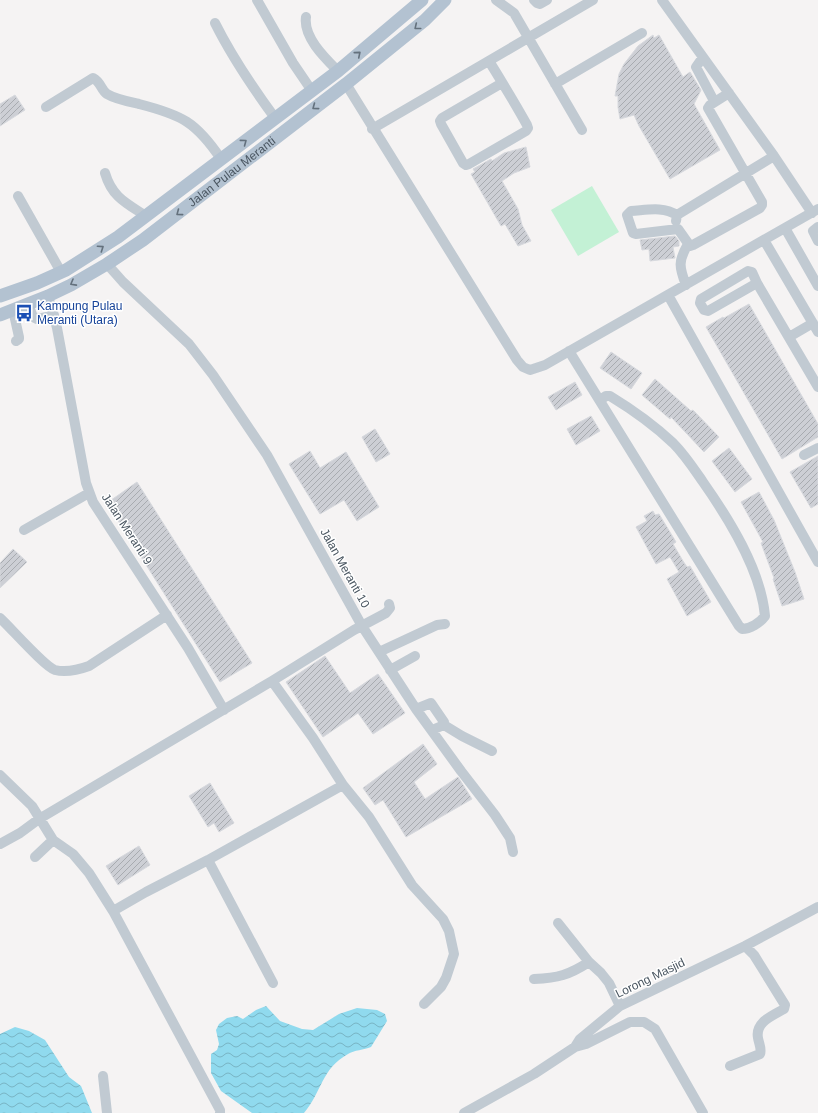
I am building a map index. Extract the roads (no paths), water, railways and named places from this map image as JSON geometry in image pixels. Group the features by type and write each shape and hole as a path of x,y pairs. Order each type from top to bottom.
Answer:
{"main road":[{"name":"Jalan Pulau Meranti","path":"0,296 37,284 61,272 118,237 338,71 422,0"},
{"name":"Jalan Pulau Meranti","path":"0,315 71,285 127,251 346,84 425,20 445,0"},
{"path":"118,237 127,251"}],"street":[{"path":"257,0 293,63 312,91"},
{"path":"496,0 514,14 582,130"},
{"path":"534,0 540,4 547,0"},
{"path":"346,84 372,129 517,360 523,367 530,370 545,365 815,211 662,0"},
{"path":"372,129 528,38 588,1"},
{"path":"306,17 305,24 319,51 338,71"},
{"path":"215,23 229,50 254,89 276,118"},
{"path":"555,84 642,33"},
{"path":"703,57 696,67 714,101"},
{"path":"489,61 527,125 528,128 526,131 469,164 466,164 463,162 440,121 442,118 502,83"},
{"path":"46,107 93,78 98,81 106,94 182,118 204,135 221,159"},
{"path":"677,215 676,218 678,229 690,246 760,208 762,205 762,202 708,108 714,101 729,93"},
{"path":"677,215 774,156"},
{"path":"105,173 108,184 121,200 146,216"},
{"path":"18,196 61,272"},
{"path":"677,215 667,209 631,211 627,215 633,233 636,234 678,229"},
{"path":"818,227 813,231 818,241"},
{"path":"785,228 818,286"},
{"path":"764,240 815,327 789,337"},
{"path":"686,285 679,264 682,254 688,244"},
{"name":"Jalan Meranti 10","path":"107,264 123,282 189,344 236,409 267,455 362,626 416,709 495,815 510,838 514,852"},
{"path":"757,282 708,311 704,310 699,301 748,271 752,272 818,387"},
{"path":"668,295 818,562"},
{"name":"Jalan Meranti 9","path":"48,296 54,315 89,494 188,648 224,710"},
{"path":"28,304 33,317 37,319 54,315"},
{"path":"13,310 19,337 19,340 16,341"},
{"path":"569,351 742,629 746,629 762,620 765,616 760,588 751,564 715,499 694,468 674,444 652,424 610,396 606,396 600,400"},
{"path":"804,455 818,448"},
{"path":"24,530 89,494"},
{"path":"0,844 20,833 39,819 386,613 390,608 389,604"},
{"path":"0,618 54,670 69,672 89,666 167,615"},
{"path":"379,652 437,625 445,624"},
{"path":"390,670 415,656"},
{"path":"272,681 313,738 343,785 369,817 412,885 443,919 449,931 454,954 446,978 441,987 424,1004"},
{"path":"416,709 431,703 444,722 444,725 492,751"},
{"path":"432,730 444,725"},
{"path":"0,774 32,806 53,840 73,854 89,873 113,911 220,1110 220,1113"},
{"path":"113,911 343,785"},
{"path":"35,857 53,840"},
{"path":"208,860 273,983"},
{"name":"Lorong Masjid","path":"464,1113 534,1074 575,1047 580,1039 620,1006 745,946 818,907"},
{"path":"558,924 589,962 609,983 620,1006"},
{"path":"730,1066 760,1054 761,1051 757,1031 760,1025 784,1009 785,1005 754,955 745,946"},
{"path":"534,979 560,976 574,972 589,962"},
{"path":"575,1047 586,1044 630,1022 644,1022 655,1029 702,1113"},
{"path":"103,1076 107,1113"}],"water":[{"path":"266,1006 280,1021 302,1029 313,1030 339,1014 357,1008 377,1010 385,1014 387,1021 371,1047 350,1053 339,1060 332,1067 304,1113 252,1113 221,1091 211,1073 211,1054 217,1050 219,1044 216,1030 219,1024 227,1018 237,1016 243,1019 256,1010"},
{"path":"15,1027 29,1031 45,1040 69,1077 81,1086 92,1113 0,1113 0,1034"}],"place":[{"name":"Kampung Pulau Meranti (Utara)","path":"24,313"}]}
